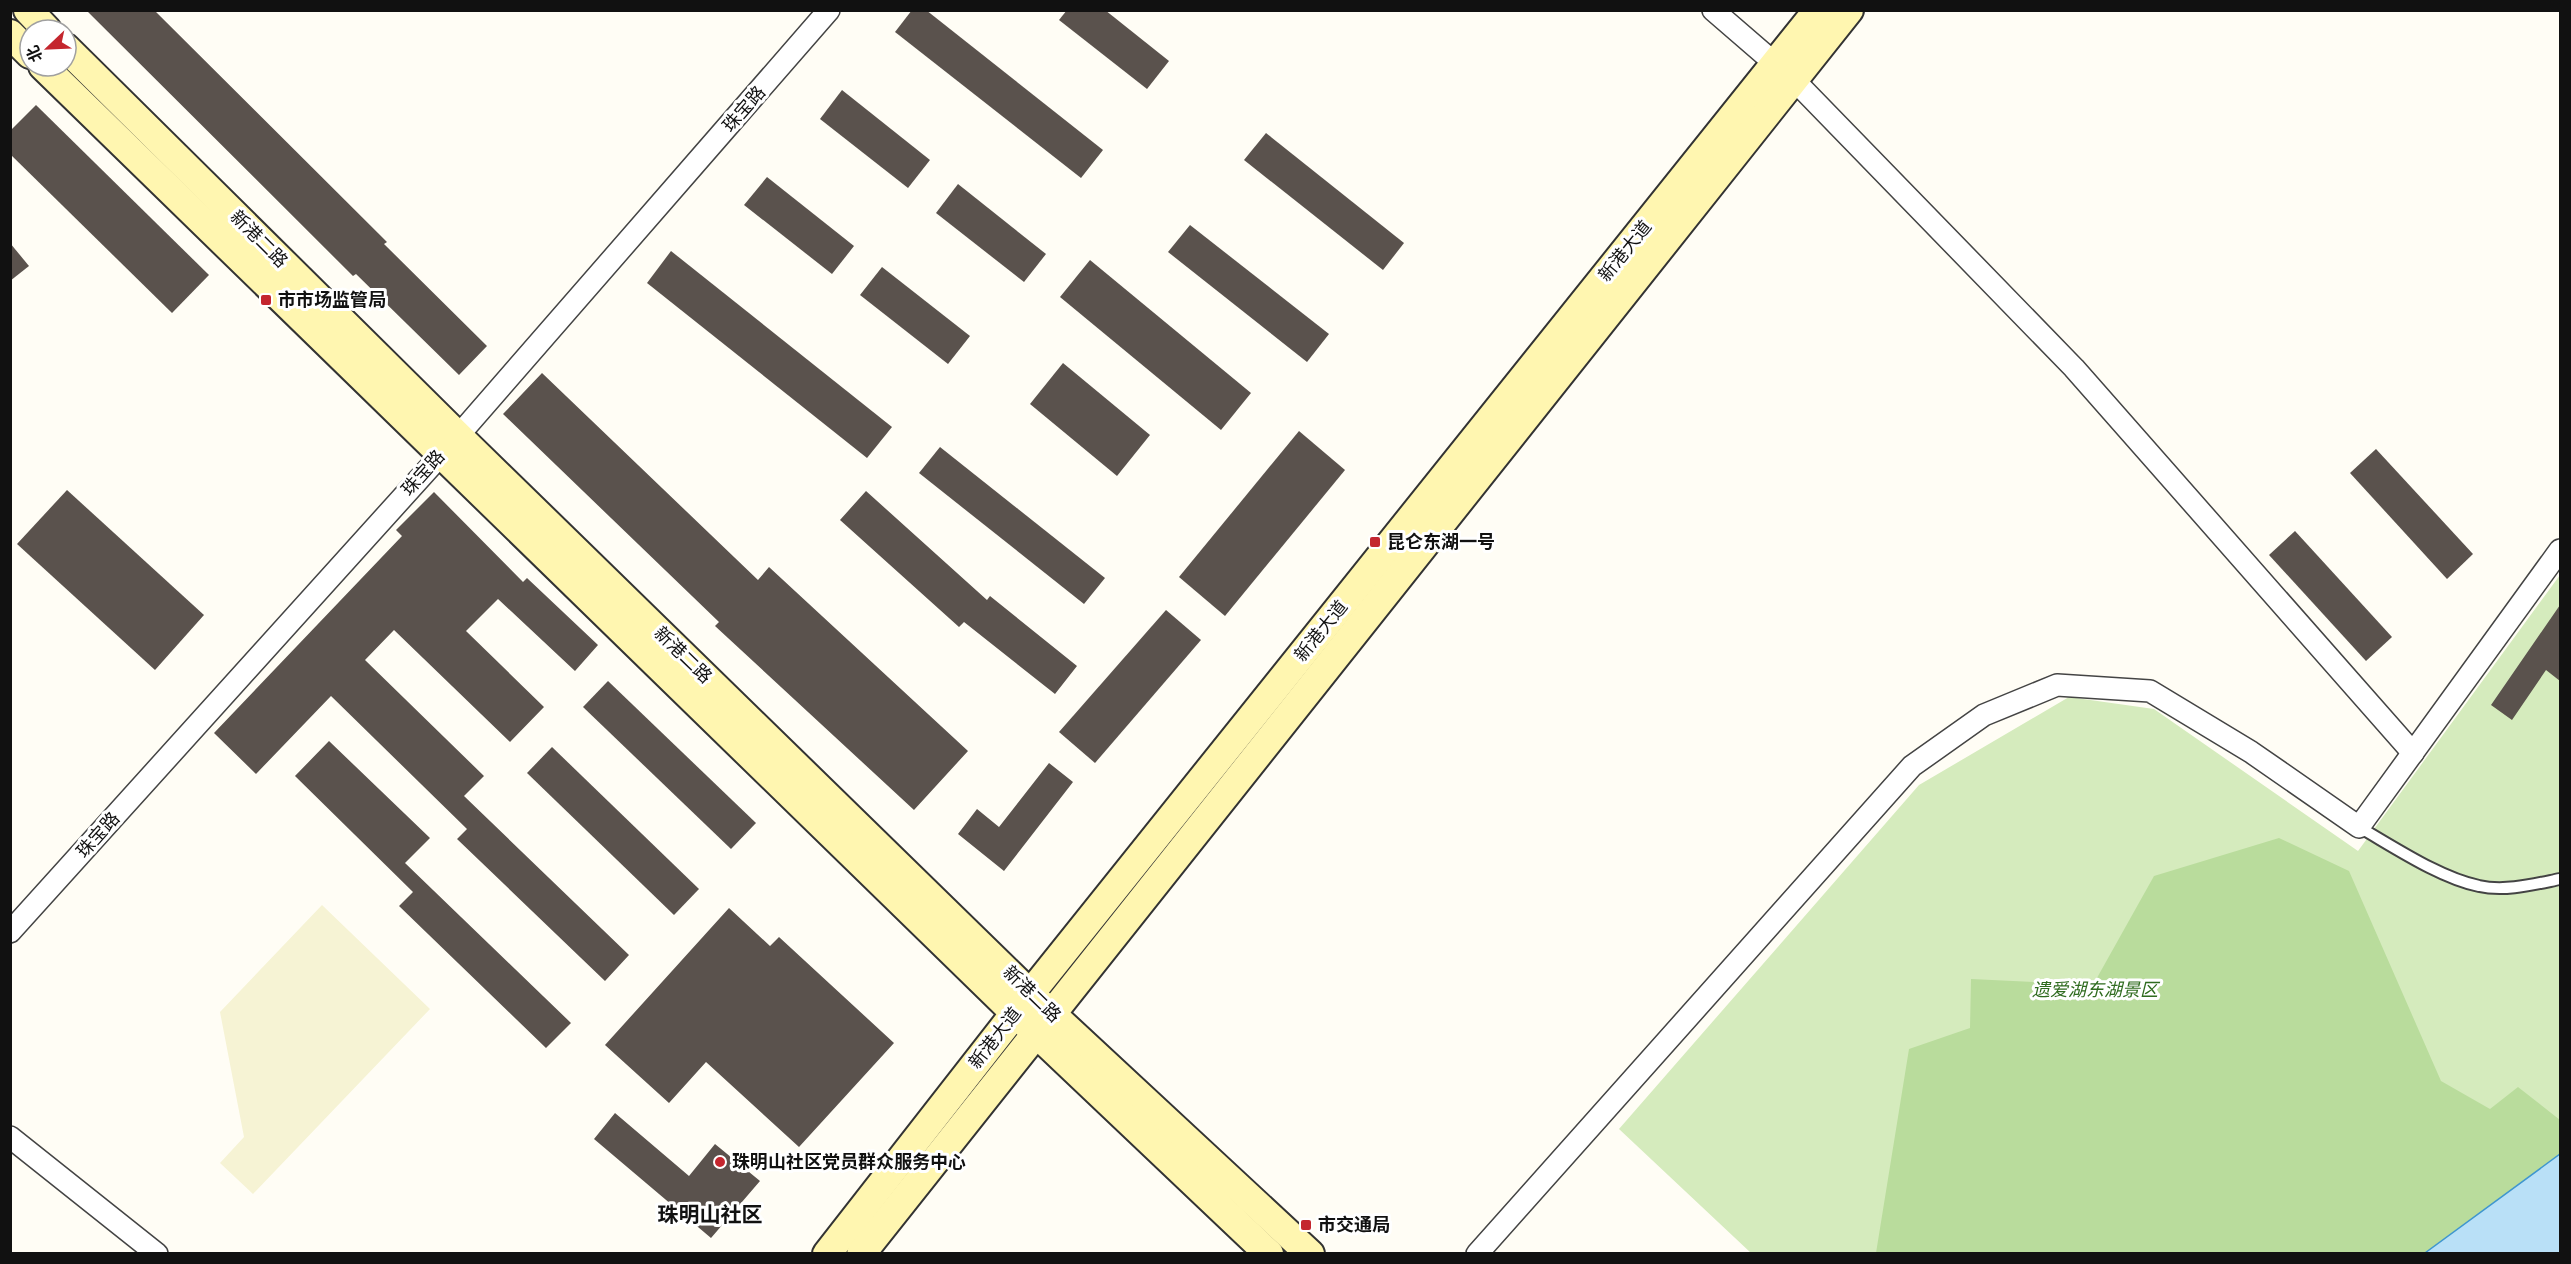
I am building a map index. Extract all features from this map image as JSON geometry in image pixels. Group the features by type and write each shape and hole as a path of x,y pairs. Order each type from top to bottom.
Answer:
{"main road":[{"name":"新港大道","path":"861,1254 1045,1023 1784,72 1818,10"},
{"name":"新港大道","path":"827,1254 1023,1003 1784,72 1850,10"},
{"name":"新港二路","path":"78,60 449,445"},
{"name":"新港二路","path":"56,78 449,445 1023,1003 1310,1254"},
{"name":"新港二路","path":"1045,1023 1269,1254"}],"street":[{"name":"珠宝路","path":"10,932 449,445 829,10"},
{"path":"1713,10 1784,72 2074,368 2413,753"},
{"path":"1477,1254 1912,766 1984,715 2057,685 2150,691 2252,752 2360,827 2560,550"},
{"path":"10,1137 157,1254"}],"lane":[{"path":"2360,827 2432,868 2479,887 2524,887 2560,879"}],"shaded area":[{"path":"322,905 430,1009 253,1194 220,1163 244,1137 220,1012"}],"green space":[{"name":"遗爱湖东湖景区","path":"2560,575 2560,1253 1751,1253 1619,1129 1919,785 2069,697 2154,709 2358,851"},
{"path":"2279,838 2349,871 2441,1081 2490,1109 2518,1087 2560,1120 2560,1154 2425,1253 1876,1253 1909,1049 1970,1028 1971,979 2093,985 2154,876"}],"water":[{"path":"2560,1154 2560,1253 2425,1253"}],"building":[{"path":"86,10 154,10 387,242 384,244 487,346 459,375 356,274 353,276"},
{"path":"912,10 926,10 1103,150 1081,178 895,32"},
{"path":"1067,10 1105,10 1169,61 1147,89 1059,20"},
{"path":"842,90 930,160 908,188 820,119"},
{"path":"36,105 209,275 172,313 10,154 10,131"},
{"path":"1266,133 1404,243 1383,270 1244,160"},
{"path":"767,177 854,246 832,274 744,205"},
{"path":"958,184 1046,254 1024,282 936,213"},
{"path":"1190,225 1329,334 1307,362 1168,252"},
{"path":"10,243 29,266 10,281"},
{"path":"671,251 892,427 867,458 647,283"},
{"path":"1090,260 1251,393 1221,430 1060,297"},
{"path":"882,267 970,336 948,364 860,295"},
{"path":"1063,363 1150,435 1117,476 1030,404"},
{"path":"542,373 758,580 769,567 968,751 914,810 715,626 719,622 503,414"},
{"path":"1299,431 1345,470 1225,616 1179,577"},
{"path":"940,447 1105,578 1084,604 919,473"},
{"path":"2376,449 2473,554 2447,579 2350,473"},
{"path":"67,490 204,615 155,670 17,544"},
{"path":"866,491 987,600 990,596 1077,666 1055,694 964,622 959,627 840,520"},
{"path":"434,492 523,582 527,578 598,645 575,671 498,599 466,631 544,707 510,742 394,630 365,660 484,776 464,796 629,955 605,981 457,839 467,829 331,696 256,774 214,733 402,536 396,530"},
{"path":"2295,531 2392,637 2366,661 2269,555"},
{"path":"2560,605 2560,681 2546,670 2512,720 2491,705"},
{"path":"1166,610 1201,640 1095,763 1059,732"},
{"path":"608,681 756,823 731,849 583,707"},
{"path":"329,741 430,838 405,863 571,1023 546,1048 399,906 413,892 295,776"},
{"path":"552,747 699,889 674,915 527,773"},
{"path":"1049,763 1073,782 1004,871 958,834 977,809 999,827"},
{"path":"729,908 770,946 779,937 894,1043 799,1147 706,1062 669,1103 605,1045"},
{"path":"615,1113 689,1176 715,1144 760,1181 711,1238 594,1139"}],"place":[{"name":"市市场监管局","path":"266,300"},
{"name":"昆仑东湖一号","path":"1375,542"},
{"name":"珠明山社区党员群众服务中心","path":"720,1162"},
{"name":"市交通局","path":"1306,1225"}],"district":[{"name":"珠明山社区","path":"710,1215"}]}
